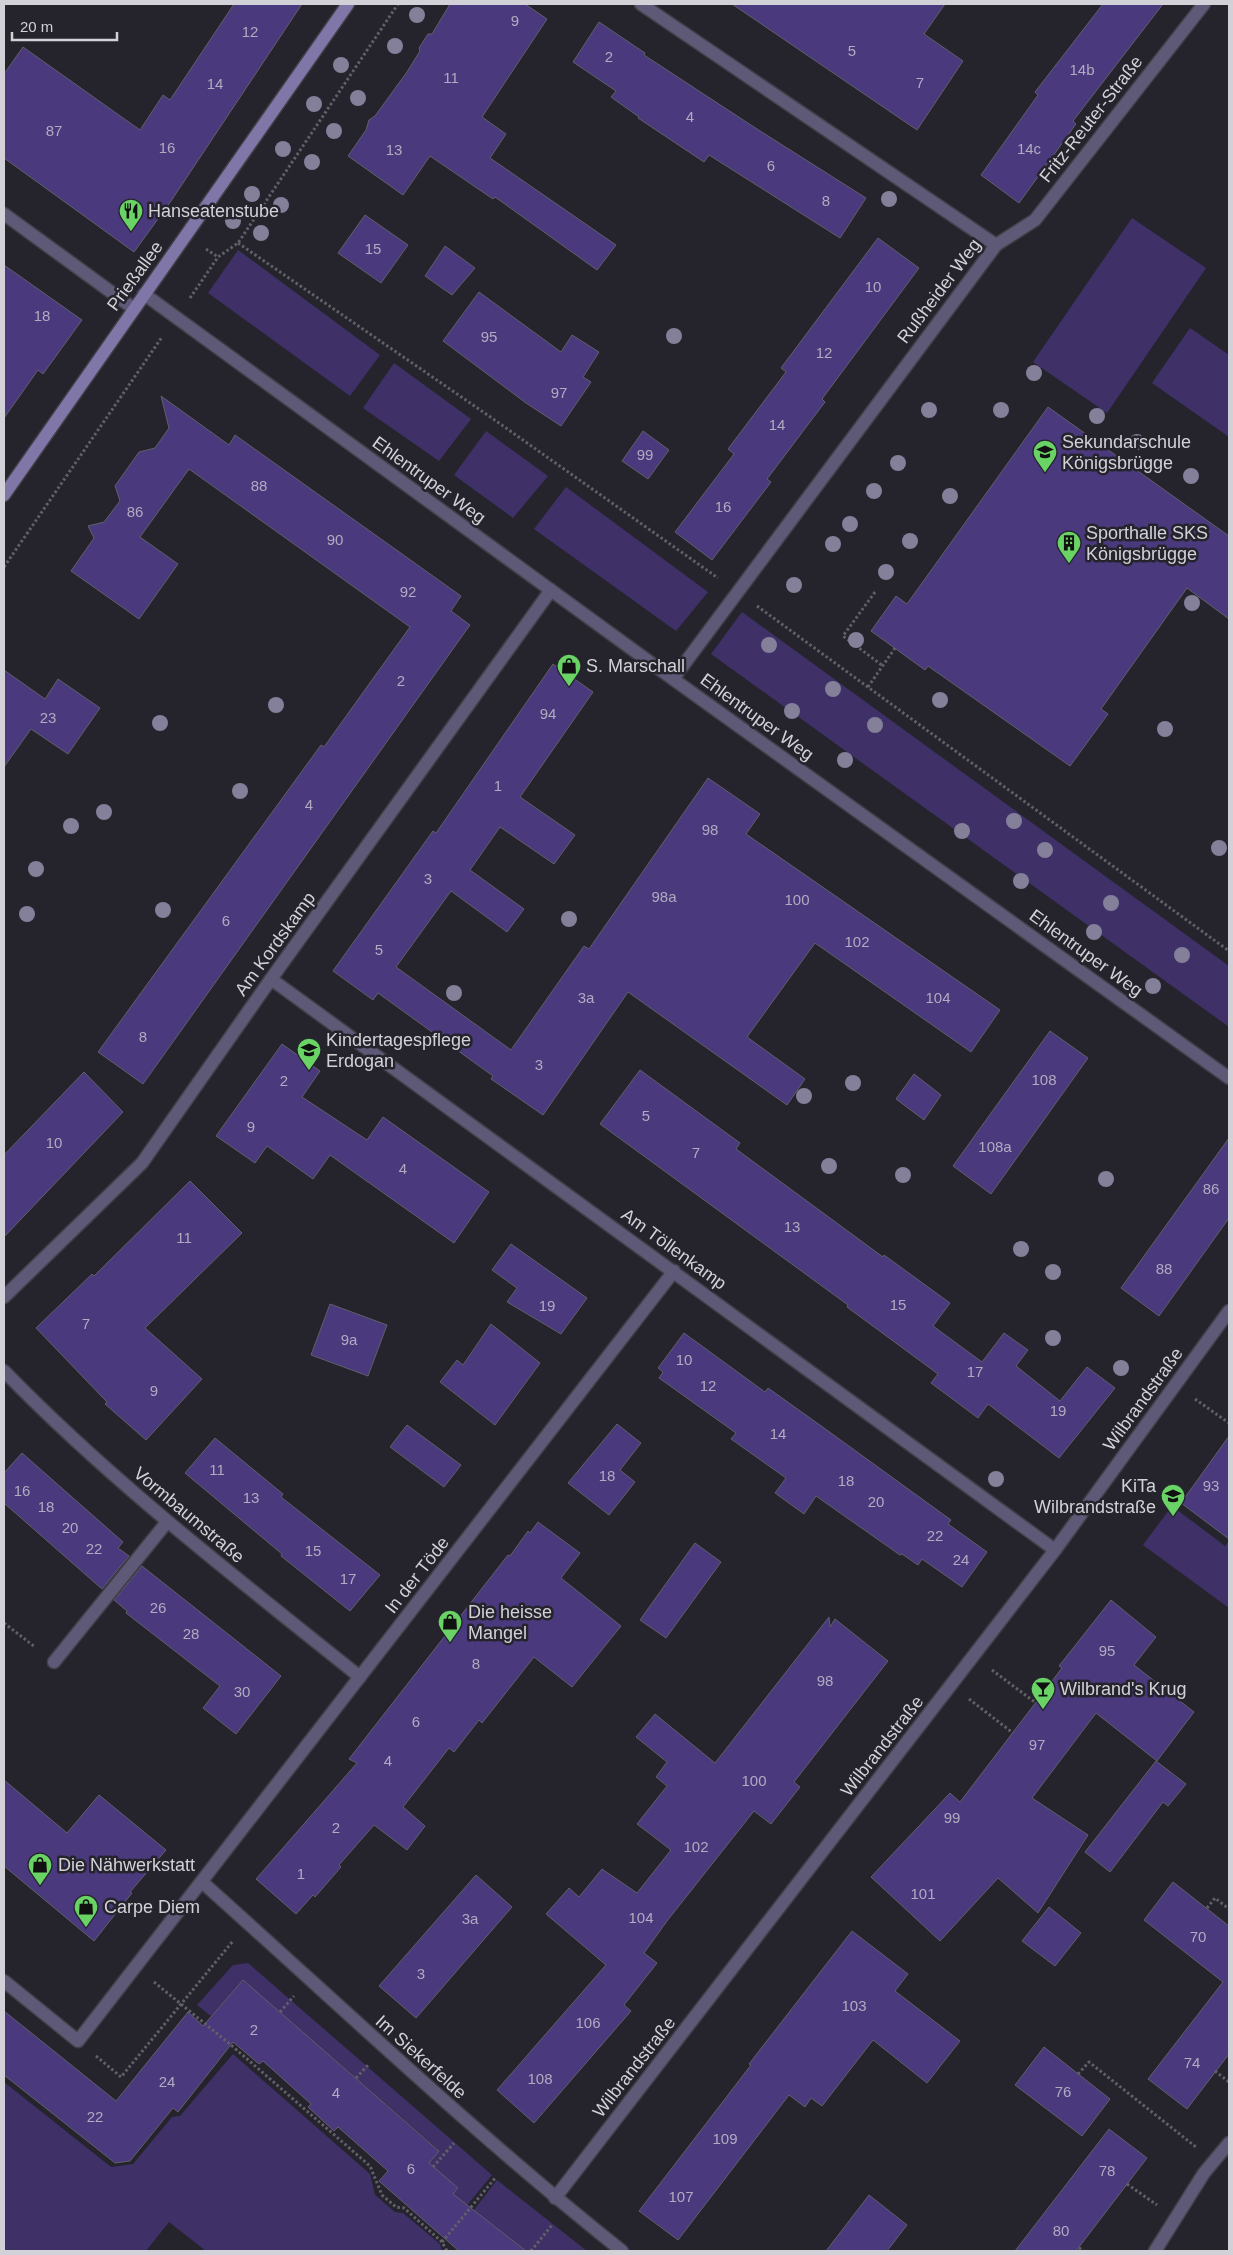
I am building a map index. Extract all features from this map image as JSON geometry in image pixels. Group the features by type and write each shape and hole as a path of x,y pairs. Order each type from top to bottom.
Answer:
{"street":[{"name":"Prießallee","path":"4,495 133,308 348,4"},
{"name":"Rußheider Weg","path":"641,4 996,245 673,679"},
{"name":"Fritz-Reuter-Straße","path":"996,245 1035,220 1204,4"},
{"path":"4,214 133,308"},
{"name":"Ehlentruper Weg","path":"144,294 673,679 1229,1078"},
{"name":"Am Kordskamp","path":"4,1297 142,1163 271,979 552,590"},
{"name":"Am Töllenkamp","path":"271,979 1055,1550"},
{"name":"In der Töde","path":"78,2041 674,1271"},
{"name":"Wilbrandstraße","path":"555,2198 1055,1550 1229,1311"},
{"name":"Vormbaumstraße","path":"4,1371 46,1414 168,1522 360,1677"},
{"path":"54,1662 168,1522"},
{"name":"Im Siekerfelde","path":"202,1882 470,2124 555,2198 622,2251"},
{"path":"4,1980 78,2041"},
{"path":"1155,2251 1214,2161 1229,2143"}],"path":[{"path":"4,567 218,257 238,243 398,4"},
{"path":"875,592 843,636 883,666"},
{"path":"868,687 896,648"},
{"path":"1175,1385 1229,1423"},
{"path":"4,1622 54,1662"},
{"path":"974,1656 1036,1703"},
{"path":"951,1685 1013,1733"},
{"path":"1207,1908 1215,1898 1229,1909"},
{"path":"78,2041 121,2077 180,2003 248,1923"},
{"path":"136,1968 232,2045 370,2166 382,2195 396,2207 404,2208 442,2242 447,2251"},
{"path":"1078,2074 1088,2062 1214,2161"},
{"path":"1215,2072 1229,2082"},
{"path":"434,2167 470,2124"},
{"path":"442,2242 511,2160"},
{"path":"1127,2184 1176,2218"},
{"path":"530,2251 566,2207"},
{"path":"1079,2248 1084,2251"}],"shaded area":[{"path":"1132,218 1206,268 1107,413 1033,362"},
{"path":"238,250 380,355 350,396 208,293"},
{"path":"1190,328 1229,355 1229,437 1152,383"},
{"path":"394,363 471,419 439,461 363,408"},
{"path":"486,431 548,476 513,518 454,475"},
{"path":"566,487 708,592 676,631 534,529"},
{"path":"742,612 1229,966 1229,1027 711,654"},
{"path":"1172,1506 1225,1546 1229,1541 1229,1608 1143,1545"},
{"path":"248,1963 492,2175 445,2232 439,2234 427,2223 458,2189 429,2163 439,2150 243,1980 211,2016 197,2005 233,1965"},
{"path":"233,2054 370,2174 375,2195 395,2212 403,2213 440,2244 442,2251 206,2251 169,2222 146,2251 4,2251 4,2082 111,2167 133,2164 172,2117 180,2116"},
{"path":"497,2180 587,2251 526,2251 489,2222 467,2219"}],"building":[{"path":"234,4 302,4 171,201 134,252 4,158 4,74 23,47 140,130 163,95 170,100"},
{"path":"450,4 525,4 547,19 482,117 506,134 490,158 616,245 597,270 495,197 493,199 430,156 403,195 348,156 366,130 369,120 375,116 407,72 420,51 419,48 428,34 432,34"},
{"path":"732,4 945,4 924,34 963,61 917,130"},
{"path":"1103,4 1163,4 1073,121 1076,124 1019,203 981,175 1038,95 1035,92"},
{"path":"599,22 645,53 644,55 866,198 840,238 709,155 704,162 638,118 611,97 616,91 573,62"},
{"path":"365,215 408,245 381,283 338,253"},
{"path":"878,238 919,268 822,399 825,402 767,479 771,482 712,560 675,532 734,454 728,449 786,372 781,368"},
{"path":"445,246 475,268 452,295 425,276"},
{"path":"4,265 82,320 43,374 38,370 4,418"},
{"path":"479,292 561,352 572,335 599,352 583,377 591,382 561,426 526,403 443,341"},
{"path":"161,396 229,445 235,435 461,596 451,611 470,625 143,1084 98,1052 321,745 324,747 410,627 189,469 140,537 178,564 139,619 71,571 94,538 88,526 104,522 120,501 115,486 139,452 155,448 169,428"},
{"name":"Sporthalle SKS Königsbrügge","path":"1048,407 1229,536 1229,619 1187,588 1101,709 1108,714 1070,766 928,666 925,670 871,631 896,596 907,604"},
{"path":"643,431 669,450 648,479 622,461"},
{"path":"553,664 593,692 520,797 575,835 554,864 500,827 470,870 524,909 507,932 451,891 396,967 511,1050 584,946 589,949 708,778 760,814 746,834 1000,1010 971,1052 815,943 747,1037 805,1079 787,1105 628,992 543,1115 491,1079 493,1076 378,993 373,1000 333,971 433,831 436,833"},
{"path":"4,670 45,699 58,679 100,708 68,754 31,729 4,767"},
{"path":"1050,1031 1088,1058 991,1194 953,1166"},
{"path":"282,1044 320,1071 302,1097 367,1140 383,1117 489,1192 454,1243 330,1155 313,1179 267,1146 255,1163 216,1136"},
{"path":"640,1070 740,1143 736,1149 883,1257 884,1255 950,1303 933,1326 982,1362 1004,1333 1028,1350 1016,1366 1060,1401 1087,1367 1115,1388 1059,1458 988,1404 978,1418 931,1383 938,1374 847,1307 848,1305 600,1124"},
{"path":"84,1072 123,1112 4,1237 4,1155"},
{"path":"914,1074 941,1095 924,1120 896,1099"},
{"path":"1229,1138 1229,1218 1159,1316 1121,1288"},
{"path":"190,1181 242,1233 145,1328 202,1379 146,1440 105,1404 107,1402 36,1328 92,1274 94,1276"},
{"path":"511,1244 587,1298 561,1334 507,1302 517,1288 492,1270"},
{"path":"330,1304 387,1325 368,1376 311,1355"},
{"path":"491,1324 540,1363 495,1425 440,1382 457,1360 463,1365"},
{"path":"684,1333 765,1392 768,1388 824,1428 951,1520 948,1524 987,1552 962,1587 922,1559 918,1565 902,1554 900,1555 816,1496 804,1514 775,1493 786,1478 731,1439 736,1433 659,1378 663,1372 658,1368"},
{"path":"617,1424 641,1443 620,1470 635,1482 609,1515 568,1483"},
{"path":"407,1425 461,1465 444,1487 390,1447"},
{"path":"1229,1436 1229,1539 1181,1503"},
{"path":"215,1438 283,1494 281,1497 380,1575 350,1611 281,1556 282,1554 185,1473"},
{"path":"22,1453 123,1542 118,1548 129,1556 102,1589 4,1503 4,1473"},
{"path":"538,1522 580,1553 561,1578 621,1626 572,1687 534,1657 482,1723 479,1720 454,1752 449,1748 403,1807 425,1826 407,1850 374,1825 339,1865 341,1867 315,1897 313,1895 296,1914 256,1879 357,1763 349,1759 508,1555 510,1556 528,1531 530,1533"},
{"path":"695,1543 721,1562 666,1638 640,1620"},
{"path":"142,1566 281,1676 236,1734 203,1708 220,1686 126,1613 127,1611 114,1600"},
{"path":"1111,1600 1156,1637 1134,1665 1194,1712 1157,1761 1096,1713 1032,1798 1088,1835 1038,1913 998,1878 940,1941 871,1877 950,1793 960,1802 1062,1668 1059,1666"},
{"path":"829,1617 830,1627 835,1619 888,1661 794,1782 800,1787 771,1824 754,1811 667,1921 644,1953 657,1963 624,2005 631,2011 534,2123 497,2090 606,1965 546,1914 569,1888 579,1897 602,1869 637,1893 671,1850 637,1824 667,1786 656,1777 667,1762 636,1737 655,1714 715,1763"},
{"path":"1156,1761 1186,1784 1168,1806 1163,1802 1110,1872 1085,1852"},
{"path":"4,1780 67,1833 99,1795 166,1850 130,1892 132,1893 94,1941 4,1866"},
{"path":"476,1875 512,1907 416,2018 379,1986"},
{"path":"1173,1882 1229,1926 1229,2054 1187,2109 1148,2079 1223,1982 1144,1920"},
{"path":"1049,1907 1081,1933 1055,1966 1022,1941"},
{"path":"852,1931 908,1974 895,1991 960,2041 927,2083 873,2040 822,2106 811,2098 805,2107 789,2095 678,2240 639,2211"},
{"path":"243,1980 439,2151 429,2163 458,2188 453,2194 526,2251 459,2251 379,2181 388,2171 338,2127 334,2131 308,2107 311,2104 263,2061 259,2064 233,2042 178,2112 173,2108 130,2161 115,2163 4,2075 4,2011 116,2101 188,2012 203,2026"},
{"path":"1044,2047 1110,2099 1082,2136 1015,2085"},
{"path":"1109,2129 1147,2158 1076,2251 1015,2251"},
{"path":"869,2195 907,2225 887,2251 826,2251"}],"place":[{"name":"Hanseatenstube","path":"131,232"},
{"name":"Sekundarschule Königsbrügge","path":"1045,473"},
{"name":"Sporthalle SKS Königsbrügge","path":"1069,564"},
{"name":"S. Marschall","path":"569,687"},
{"name":"Kindertagespflege Erdogan","path":"309,1071"},
{"name":"KiTa Wilbrandstraße","path":"1173,1517"},
{"name":"Die heisse Mangel","path":"450,1643"},
{"name":"Wilbrand's Krug","path":"1043,1710"},
{"name":"Die Nähwerkstatt","path":"40,1886"},
{"name":"Carpe Diem","path":"86,1928"}]}
